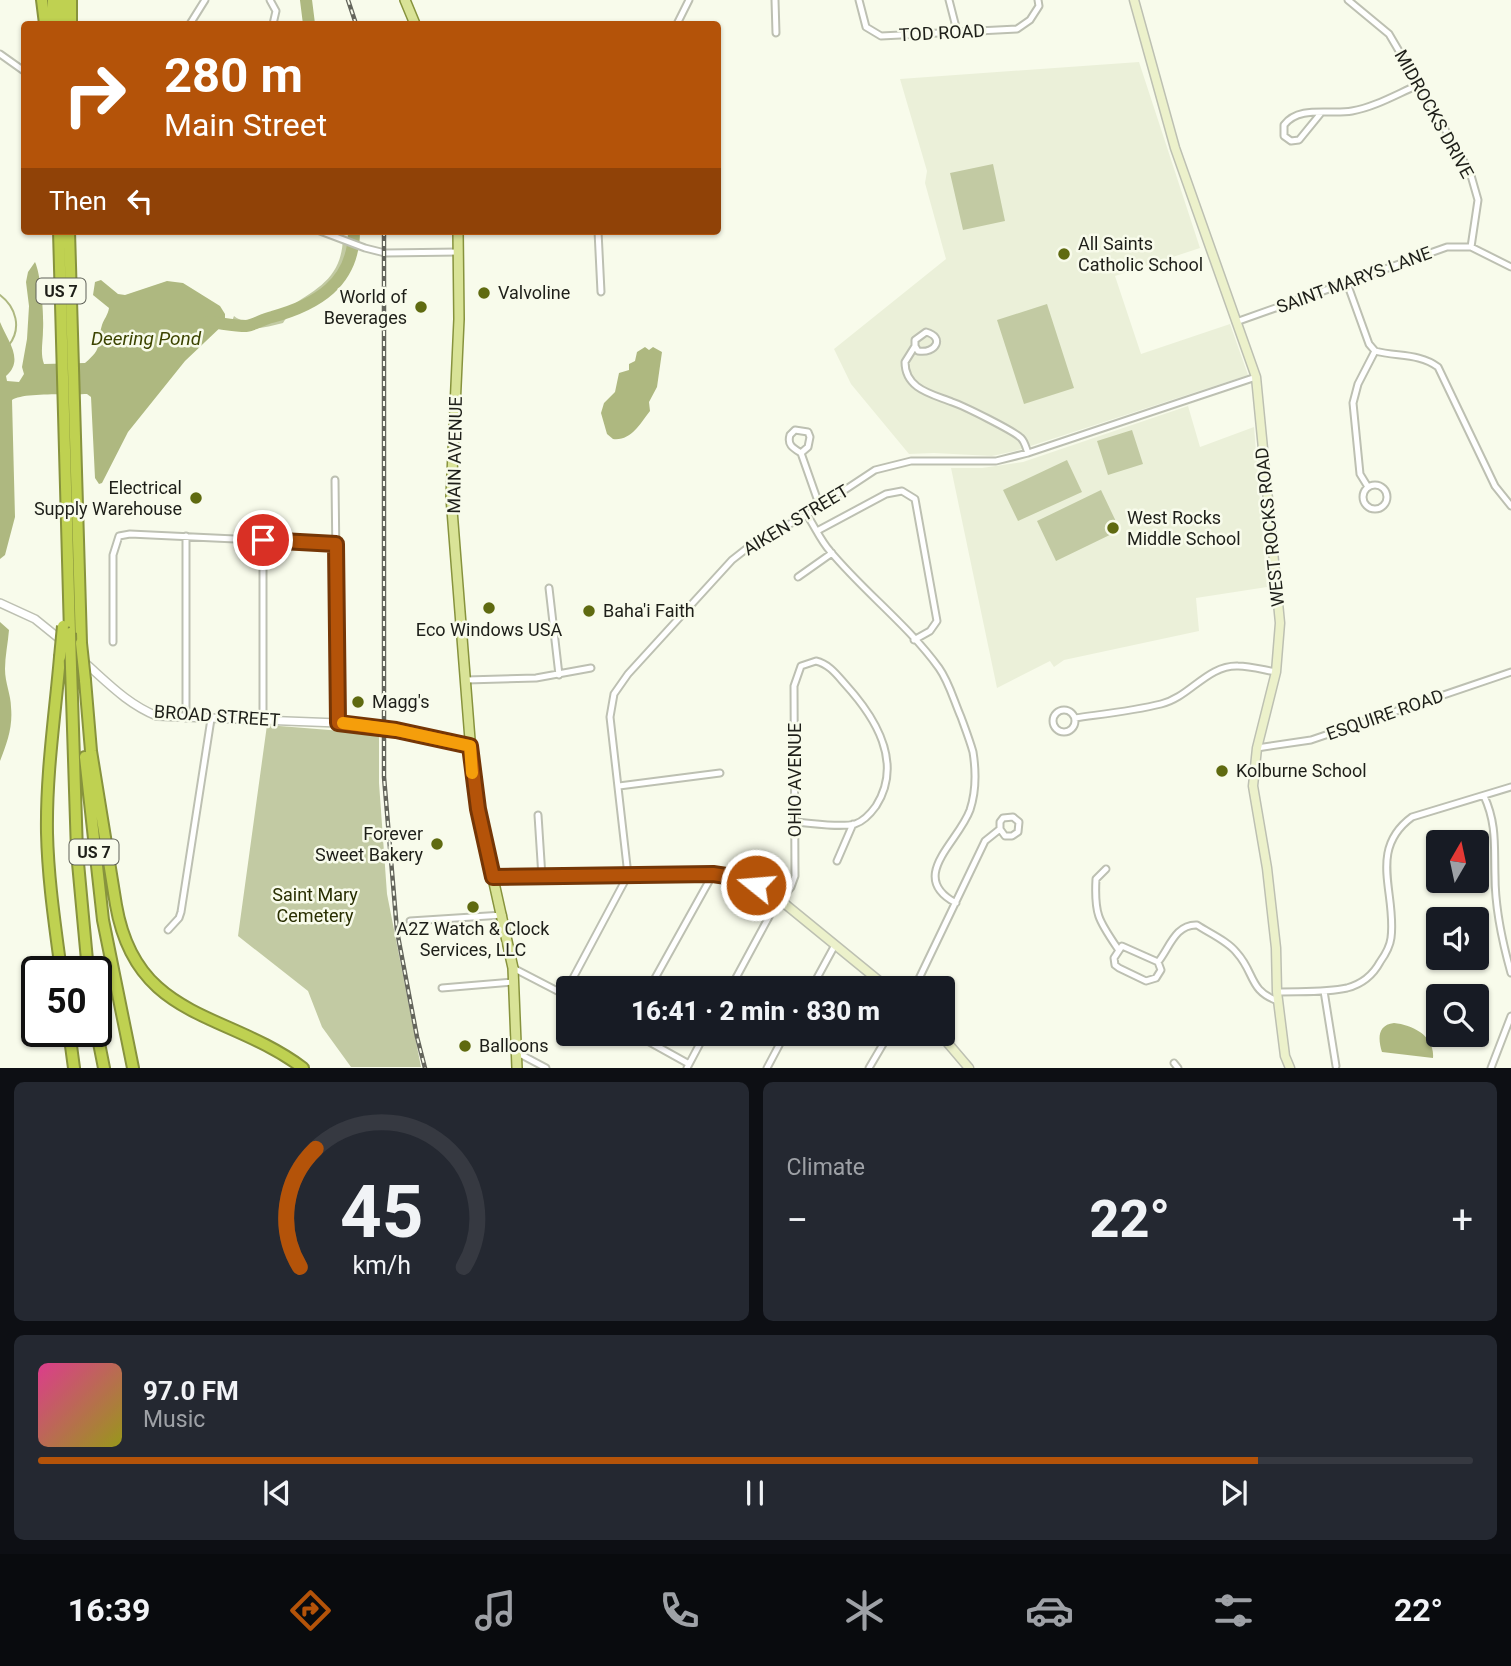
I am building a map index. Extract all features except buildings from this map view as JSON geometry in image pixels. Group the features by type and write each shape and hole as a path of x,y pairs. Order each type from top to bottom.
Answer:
{"highway":[{"path":"42,0 45,21"},
{"path":"52,0 53,21"},
{"path":"62,0 63,21"},
{"path":"71,0 71,21"},
{"name":"US 7","path":"59,235 68,352"},
{"name":"US 7","path":"69,235 69,403 84,744 97,873 109,955 133,1068"},
{"name":"US 7","path":"69,403 67,498 63,541 71,667 77,852 87,956"},
{"path":"59,956 50,883 48,791 60,657 67,630"},
{"path":"83,679 91,751 118,915 130,951 152,983 176,1002 275,1051 303,1068"},
{"path":"71,1047 74,1068"},
{"path":"100,1047 104,1068"}],"main road":[{"path":"405,0 414,21"},
{"name":"WEST ROCKS ROAD","path":"1134,0 1175,148 1256,377 1280,623 1276,672 1258,748 1253,786 1267,868 1285,1056 1290,1068"},
{"name":"MAIN AVENUE","path":"458,235 459,319 451,496 470,746 478,809 513,968 517,1068"},
{"path":"493,877 713,874 745,880 780,900 873,976"},
{"path":"950,1046 969,1068"}],"street":[{"path":"192,21 205,0"},
{"path":"271,0 276,11 274,21"},
{"path":"678,21 689,0"},
{"path":"775,0 776,33"},
{"name":"TOD ROAD","path":"859,0 866,27 881,36 1017,29 1031,20 1039,3"},
{"path":"949,0 957,31"},
{"name":"MIDROCKS DRIVE","path":"1348,0 1389,34 1470,172 1478,201 1471,247"},
{"path":"0,54 21,69"},
{"path":"1321,113 1299,140 1292,141 1284,136 1284,125 1291,118 1310,112 1364,108 1419,85"},
{"path":"330,235 365,248 393,253 459,252"},
{"path":"598,235 601,292"},
{"name":"SAINT MARYS LANE","path":"1236,322 1424,254 1447,247 1471,247"},
{"path":"1471,247 1511,267"},
{"path":"1347,283 1369,344 1375,351 1418,356 1428,359 1438,367 1495,486 1511,506"},
{"path":"915,346 918,351 933,350 936,339 932,333 926,332 915,340 915,346 905,362 909,378 919,388 954,402 1019,436 1028,453"},
{"path":"1368,487 1360,474 1353,403 1357,384 1375,351"},
{"name":"AIKEN STREET","path":"628,875 610,717 612,700 621,683 732,560 755,542 807,516 875,470 911,461 996,461 1028,453 1256,377"},
{"path":"801,453 808,447 810,437 808,432 795,430 790,435 789,442 801,453 820,507"},
{"path":"335,480 338,723"},
{"path":"1368,487 1384,489 1386,500 1382,507 1373,509 1365,504 1363,496 1368,487"},
{"path":"817,531 886,494 902,491 915,499 937,621 930,631 914,640"},
{"path":"807,516 832,553 940,670 972,750 975,771 970,809 964,824 935,871 935,885 944,897 956,903"},
{"path":"113,642 113,555 118,536 186,536 336,544"},
{"path":"186,536 186,718"},
{"path":"263,540 263,720"},
{"path":"798,577 832,553"},
{"path":"549,588 559,675"},
{"name":"BROAD STREET","path":"0,603 35,620 124,698 157,716 338,723 396,730 470,746"},
{"name":"OHIO AVENUE","path":"780,900 795,880 794,686 799,669 811,662 820,661 826,664 848,687 873,718 883,741 887,763 883,792 868,816 853,824"},
{"path":"1075,718 1161,704 1186,693 1213,672 1228,667 1239,665 1276,672"},
{"path":"466,680 559,675 591,668"},
{"name":"ESQUIRE ROAD","path":"1258,748 1311,740 1511,672"},
{"path":"1062,710 1070,712 1075,718 1074,726 1066,732 1059,731 1052,723 1055,714 1062,710"},
{"path":"168,930 181,912 211,719"},
{"path":"619,786 720,773"},
{"path":"1118,949 1114,958 1115,965 1146,981 1152,981 1159,974 1158,962 1166,953 1173,937 1190,924 1197,925 1237,952 1256,988 1266,997 1350,988 1376,971 1385,954 1391,932 1386,867 1388,851 1403,824 1412,817 1511,787"},
{"path":"1484,796 1492,812 1495,830 1499,928 1511,973"},
{"path":"538,815 542,877"},
{"path":"795,822 853,824 837,861"},
{"path":"920,976 985,841 1000,829"},
{"path":"1106,869 1096,880 1095,906 1104,928 1118,949"},
{"path":"656,976 713,874"},
{"path":"577,976 628,875"},
{"path":"737,976 771,913"},
{"path":"410,921 503,915"},
{"path":"818,976 835,945"},
{"path":"1118,949 1127,947 1158,962"},
{"path":"513,968 556,990"},
{"path":"442,988 513,982"},
{"path":"1324,990 1336,1066"},
{"path":"1491,1068 1511,1016"},
{"path":"655,1046 688,1066 699,1046"},
{"path":"767,1068 779,1046"},
{"path":"869,1068 882,1046"},
{"path":"516,1052 546,1068"}],"shaded area":[{"name":"All Saints Catholic School","path":"1139,62 1200,248 1115,276 1141,354 1230,324 1248,375 1015,451 992,456 909,454 851,384 834,349 946,259 925,183 927,171 900,79"},
{"name":"West Rocks Middle School","path":"1188,406 1200,447 1254,427 1267,587 1196,598 1199,631 1064,660 1054,667 1050,661 997,688 951,468 982,468 1023,462"}],"green space":[{"path":"993,164 1005,221 963,230 950,173"},
{"path":"343,237 349,239 338,276 318,298 291,314 283,323 250,328 232,321 234,316 254,323 276,319 286,309 318,288 338,263"},
{"path":"1047,304 1074,388 1024,404 997,320"},
{"path":"1132,430 1143,464 1108,475 1097,441"},
{"path":"1067,460 1082,492 1018,521 1003,490"},
{"path":"1101,490 1120,530 1056,561 1037,521"},
{"name":"Saint Mary Cemetery","path":"267,725 379,734 379,783 387,894 421,1067 351,1067 322,1027 308,991 238,936"}],"water":[{"name":"Deering Pond","path":"35,262 42,295 44,364 85,363 95,353 109,308 93,295 95,282 101,280 118,294 125,295 167,281 183,283 220,306 225,314 225,323 185,361 128,432 102,483 99,484 95,478 91,397 87,394 48,394 12,400 15,517 5,555 0,559 0,322 14,357 14,363 6,376 7,381 19,382 24,374 22,367 27,339 29,306 26,282 28,272"},
{"path":"645,347 649,350 653,347 662,352 657,387 649,402 650,411 630,435 613,439 607,434 601,413 604,403 615,392 619,373 629,370 629,364 635,361 637,352"},
{"path":"0,622 9,630 5,669 11,702 11,721 0,761"},
{"path":"1388,1024 1408,1026 1421,1033 1426,1037 1426,1047 1432,1047 1433,1050 1433,1058 1382,1052 1380,1033"}],"waterway":[{"path":"306,0 309,21"},
{"path":"208,322 246,326 288,312 317,298 340,278 347,265 354,235"},
{"path":"0,295 10,305 15,318 15,332 9,345"}],"railway":[{"path":"348,0 355,21"},
{"path":"384,235 384,777 397,931 425,1068"}],"slow traffic":[{"path":"343,723 396,730 470,746 472,773"}],"place":[{"name":"All Saints Catholic School","path":"1064,254"},
{"name":"Valvoline","path":"484,293"},
{"name":"World of Beverages","path":"421,307"},
{"name":"Electrical Supply Warehouse","path":"196,498"},
{"name":"West Rocks Middle School","path":"1113,528"},
{"name":"Eco Windows USA","path":"489,608"},
{"name":"Baha'i Faith","path":"589,611"},
{"name":"Magg's","path":"358,702"},
{"name":"Kolburne School","path":"1222,771"},
{"name":"Forever Sweet Bakery","path":"437,844"},
{"name":"A2Z Watch & Clock Services, LLC","path":"473,907"},
{"name":"Balloons","path":"465,1046"}],"route":[{"path":"263,540 336,544 338,723 396,730 470,746 478,809 493,877 720,874 756,885"}]}
